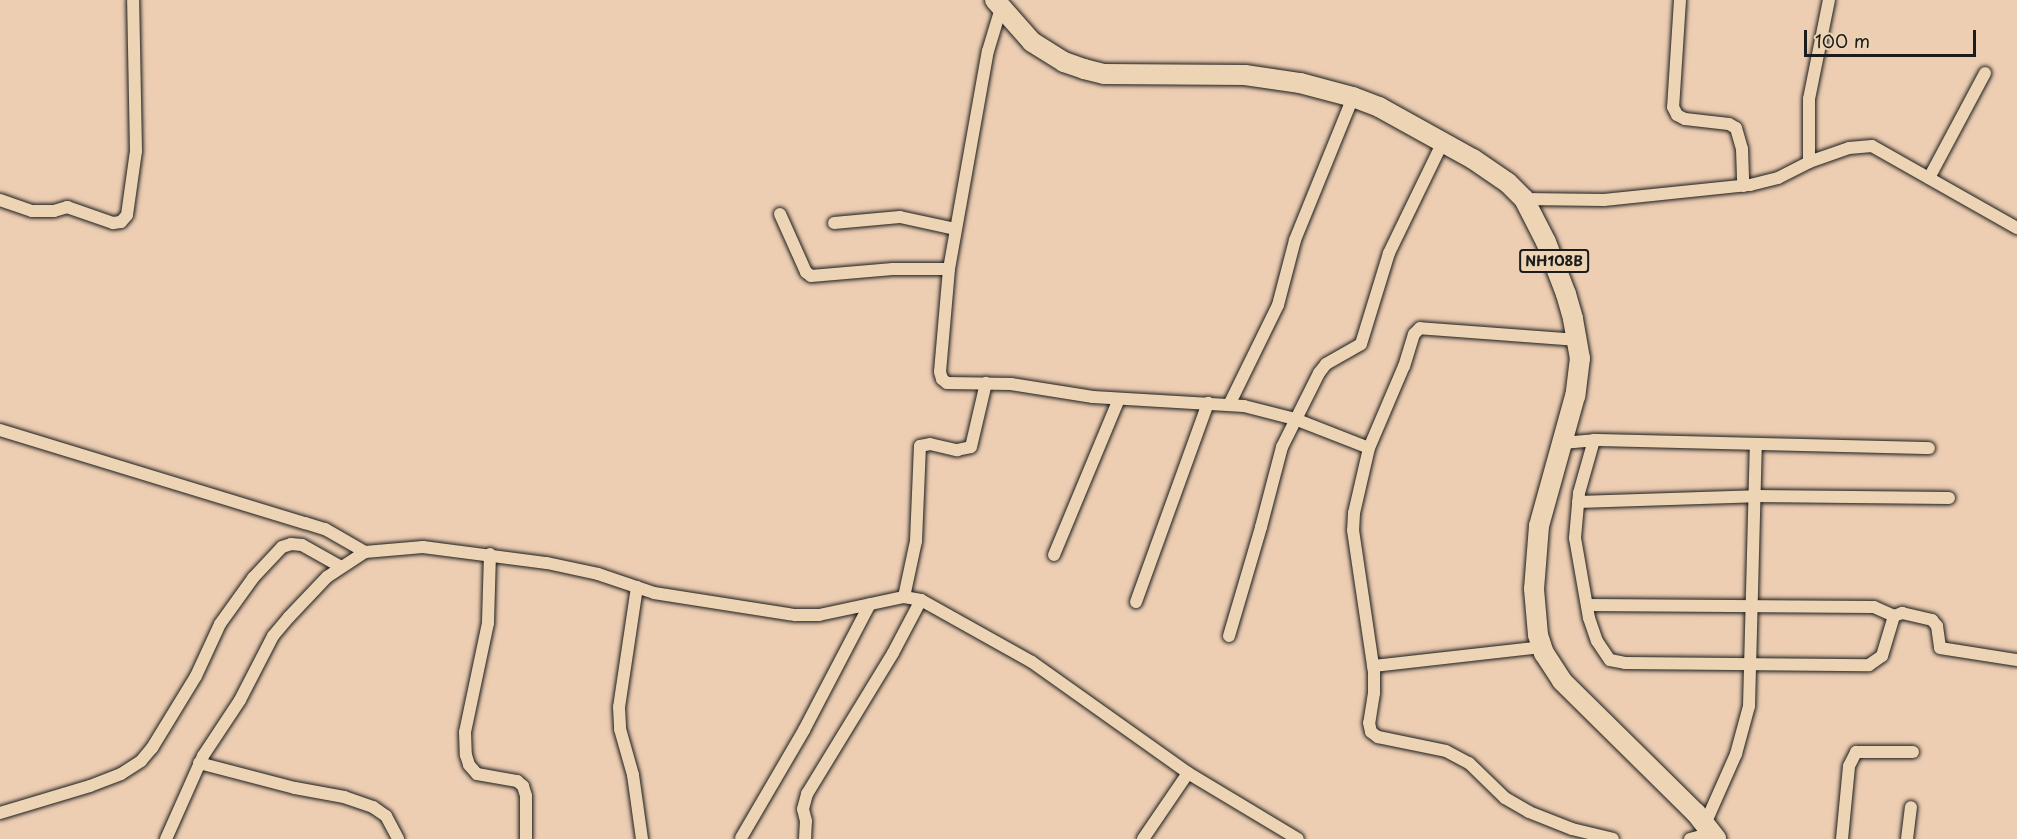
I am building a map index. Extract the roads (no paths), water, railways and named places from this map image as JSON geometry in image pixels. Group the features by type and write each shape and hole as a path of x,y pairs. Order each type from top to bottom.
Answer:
{"highway":[{"name":"NH108B","path":"998,4 1032,42 1064,62 1084,69 1104,74 1245,75 1300,83 1353,97 1379,107 1443,142 1497,175 1524,199 1556,268 1578,340 1580,376 1545,501 1535,557 1535,615 1542,647 1551,666 1579,699 1711,832"}],"street":[{"path":"0,200 32,212 54,211 67,207 113,223 121,222 127,215 136,151 133,0"},
{"path":"1680,0 1673,107 1677,115 1685,119 1729,124 1736,128 1742,149 1743,186"},
{"path":"1809,162 1809,99 1829,0"},
{"path":"998,4 949,269 940,372 942,380 953,384 1011,384 1119,399 1229,405 1296,419 1370,448"},
{"path":"1929,178 1985,73"},
{"path":"1229,405 1278,305 1295,240 1353,97"},
{"path":"1229,636 1262,527 1276,465 1296,419 1326,364 1361,344 1389,253 1443,142"},
{"path":"1524,199 1595,201 1743,186 1778,178 1809,162 1849,148 1872,146 2017,228"},
{"path":"780,214 806,272 811,276 828,277 893,269 949,269"},
{"path":"834,223 900,217 955,229"},
{"path":"1578,340 1420,328 1414,334 1370,448 1354,513 1353,530 1372,666 1374,693 1369,723 1371,732 1378,737 1446,751 1468,763 1504,798 1529,812 1564,826 1613,839"},
{"path":"904,597 916,541 920,446 930,444 957,450 971,447 986,383"},
{"path":"1054,555 1119,399"},
{"path":"1136,602 1208,403"},
{"path":"0,430 315,526 365,552"},
{"path":"1562,443 1594,440 1929,448"},
{"path":"1594,440 1578,502 1575,538 1587,605 1597,641 1610,660 1625,663 1869,666 1882,656 1894,616"},
{"path":"1690,839 1711,832 1745,727 1752,664 1756,444"},
{"path":"1578,502 1755,496 1949,498"},
{"path":"0,813 90,786 121,774 141,761 152,748 195,676 220,624 253,578 282,547 302,545 340,567"},
{"path":"166,839 199,763 240,700 273,636 327,577 365,552 423,547 490,554 598,574 654,593 795,615 819,615 904,597 921,600 1058,679 1188,773 1298,839"},
{"path":"490,554 488,623 465,732 466,755 477,774 517,781 523,786 526,796 526,839"},
{"path":"637,587 619,707 621,729 633,775 642,839"},
{"path":"805,839 806,821 803,809 807,794 892,653 921,600"},
{"path":"741,838 804,730 870,604"},
{"path":"1587,605 1753,604 1874,607 1894,616 1902,613 1932,620 1937,626 1940,648 2017,660"},
{"path":"1372,666 1542,647"},
{"path":"1842,839 1849,766 1856,752 1913,752"},
{"path":"199,763 295,788 344,797 373,807 386,816 398,839"},
{"path":"1143,839 1188,773"},
{"path":"1907,839 1911,807"},
{"path":"1560,839 1564,826"}]}
